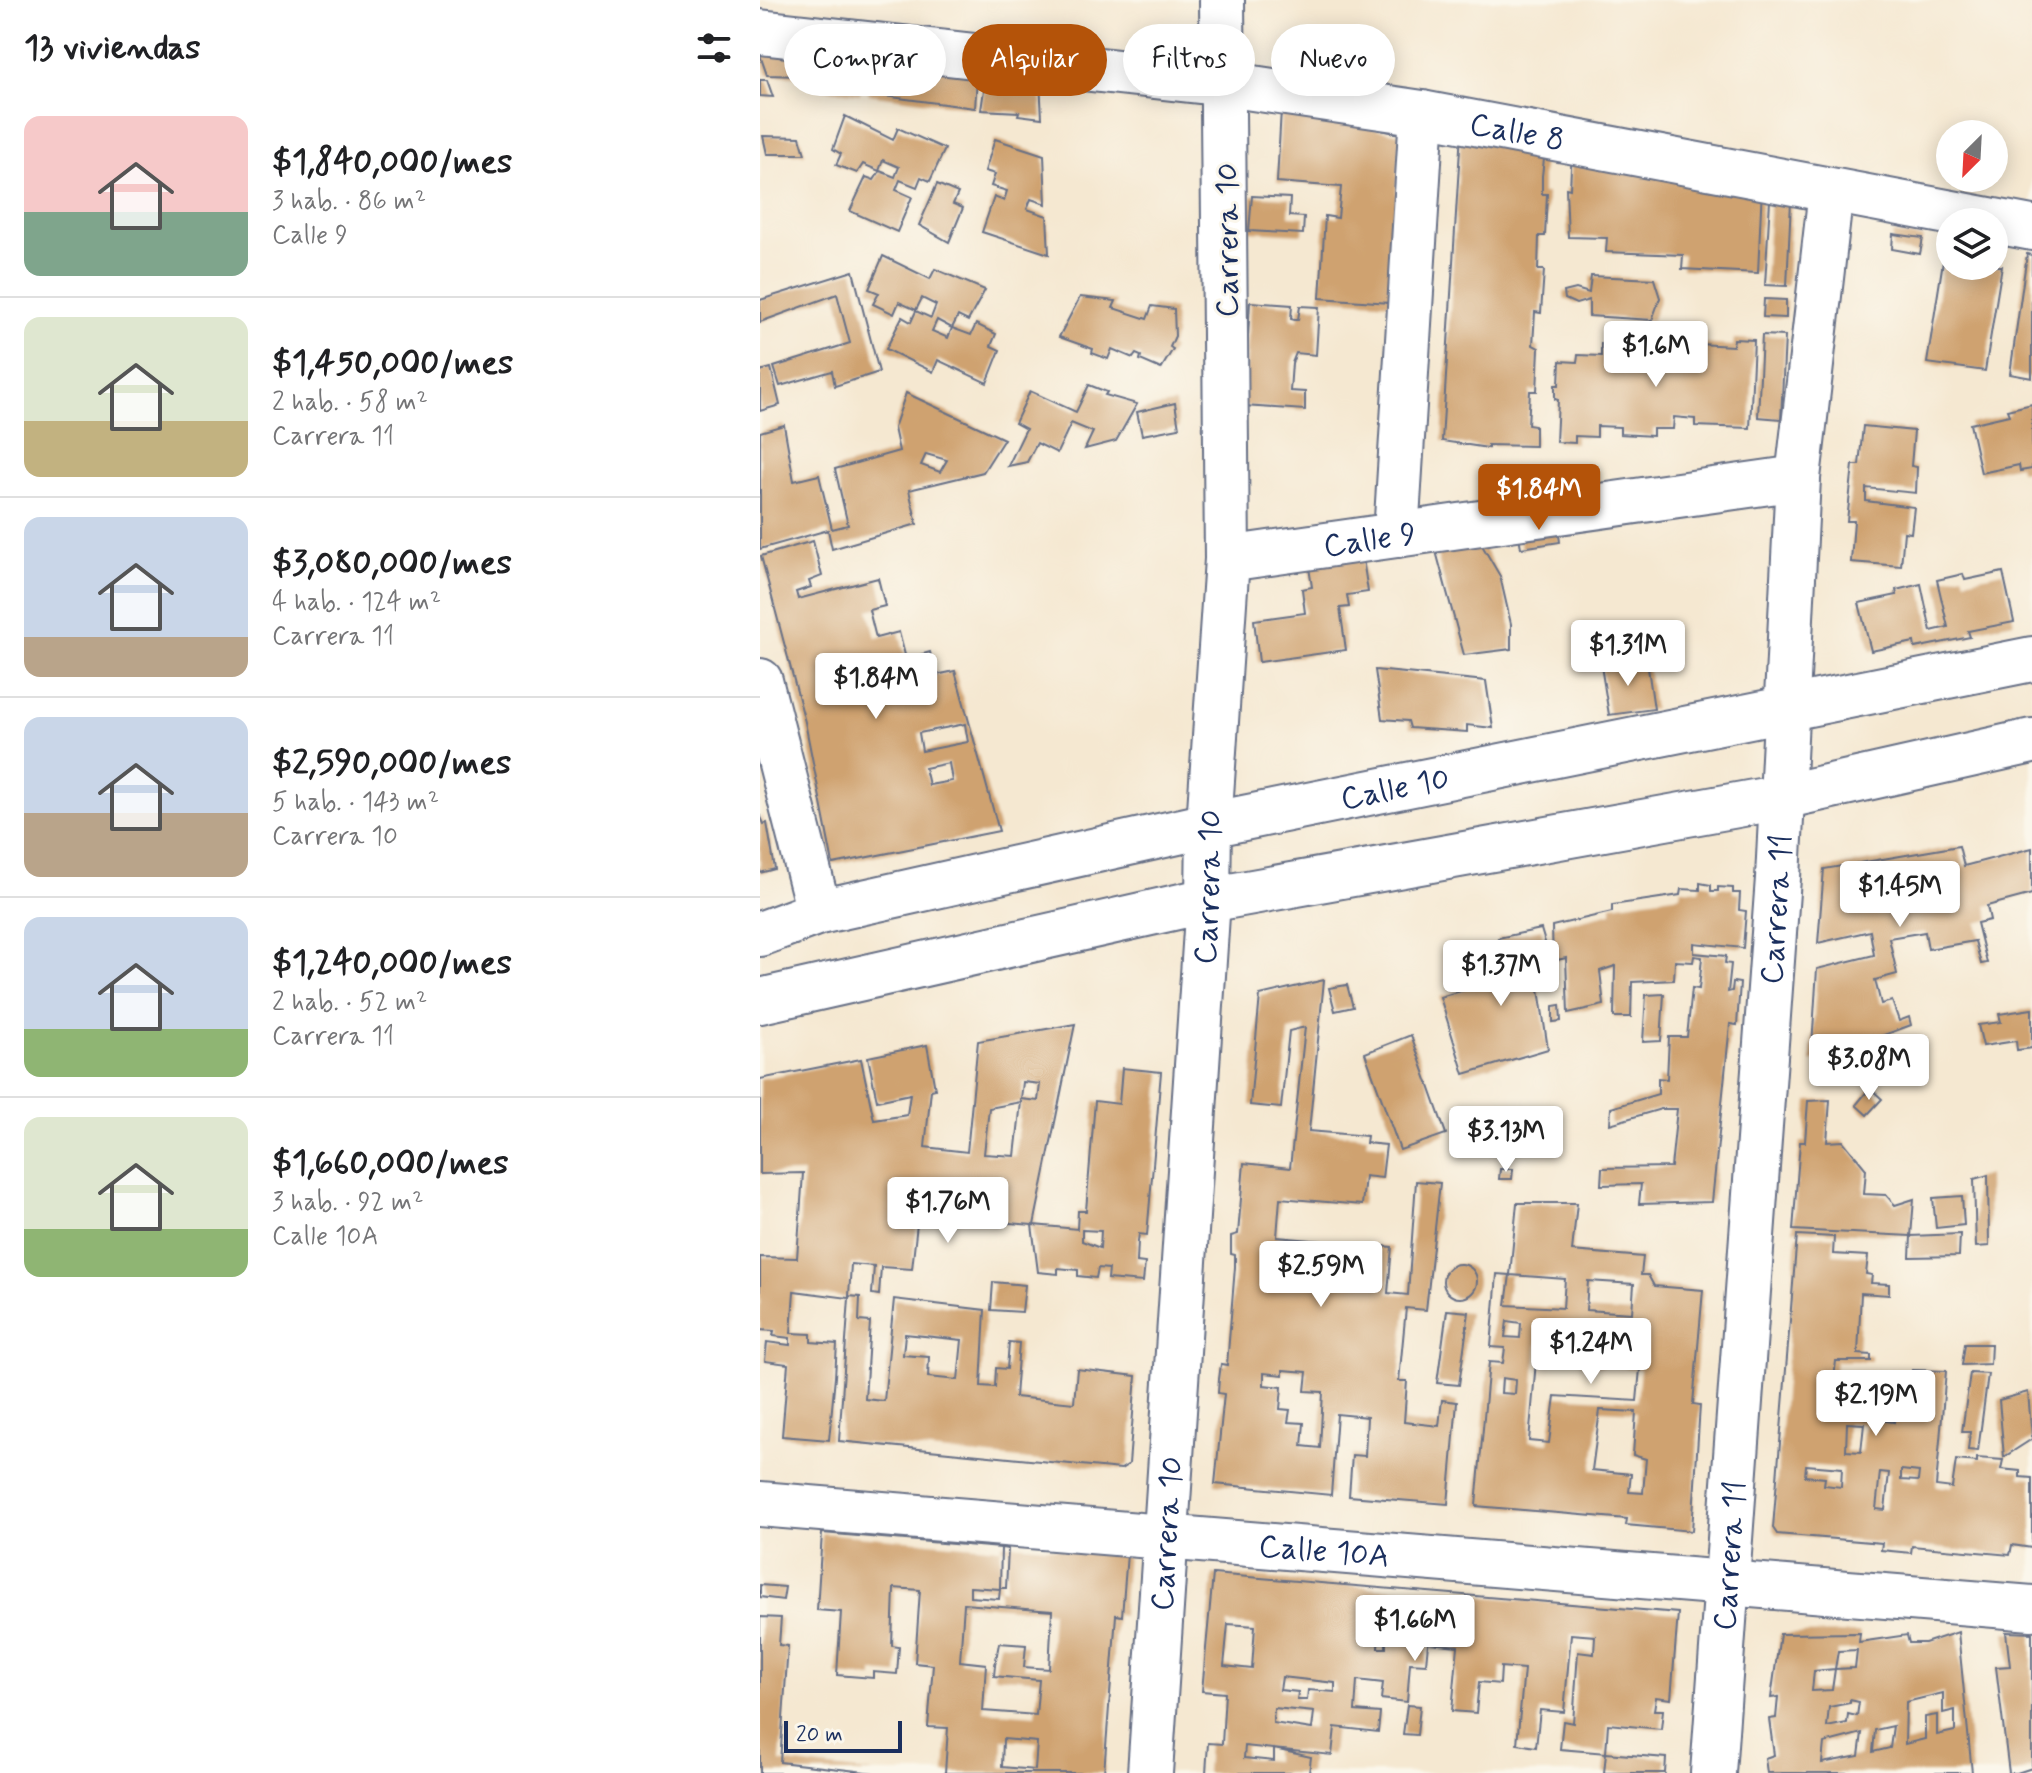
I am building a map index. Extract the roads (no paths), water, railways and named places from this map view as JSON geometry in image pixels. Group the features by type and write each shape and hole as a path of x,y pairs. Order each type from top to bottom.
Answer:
{"street":[{"name":"Carrera 10","path":"1222,0 1223,24"},
{"name":"Calle 8","path":"760,32 1123,73"},
{"name":"Calle 8","path":"1255,88 1422,113 2032,228"},
{"name":"Carrera 10","path":"1150,1773 1208,900 1209,825 1227,559 1226,96"},
{"path":"1396,535 1422,113"},
{"name":"Carrera 11","path":"1713,1773 1782,797 1798,478 1831,191"},
{"name":"Calle 9","path":"1227,559 1798,478"},
{"name":"Calle 10","path":"760,934 819,912 1209,825 2032,659"},
{"path":"760,681 819,912"},
{"path":"760,1001 1208,900 1782,797 2032,741"},
{"name":"Calle 10A","path":"760,1504 1167,1540 2032,1608"}]}
